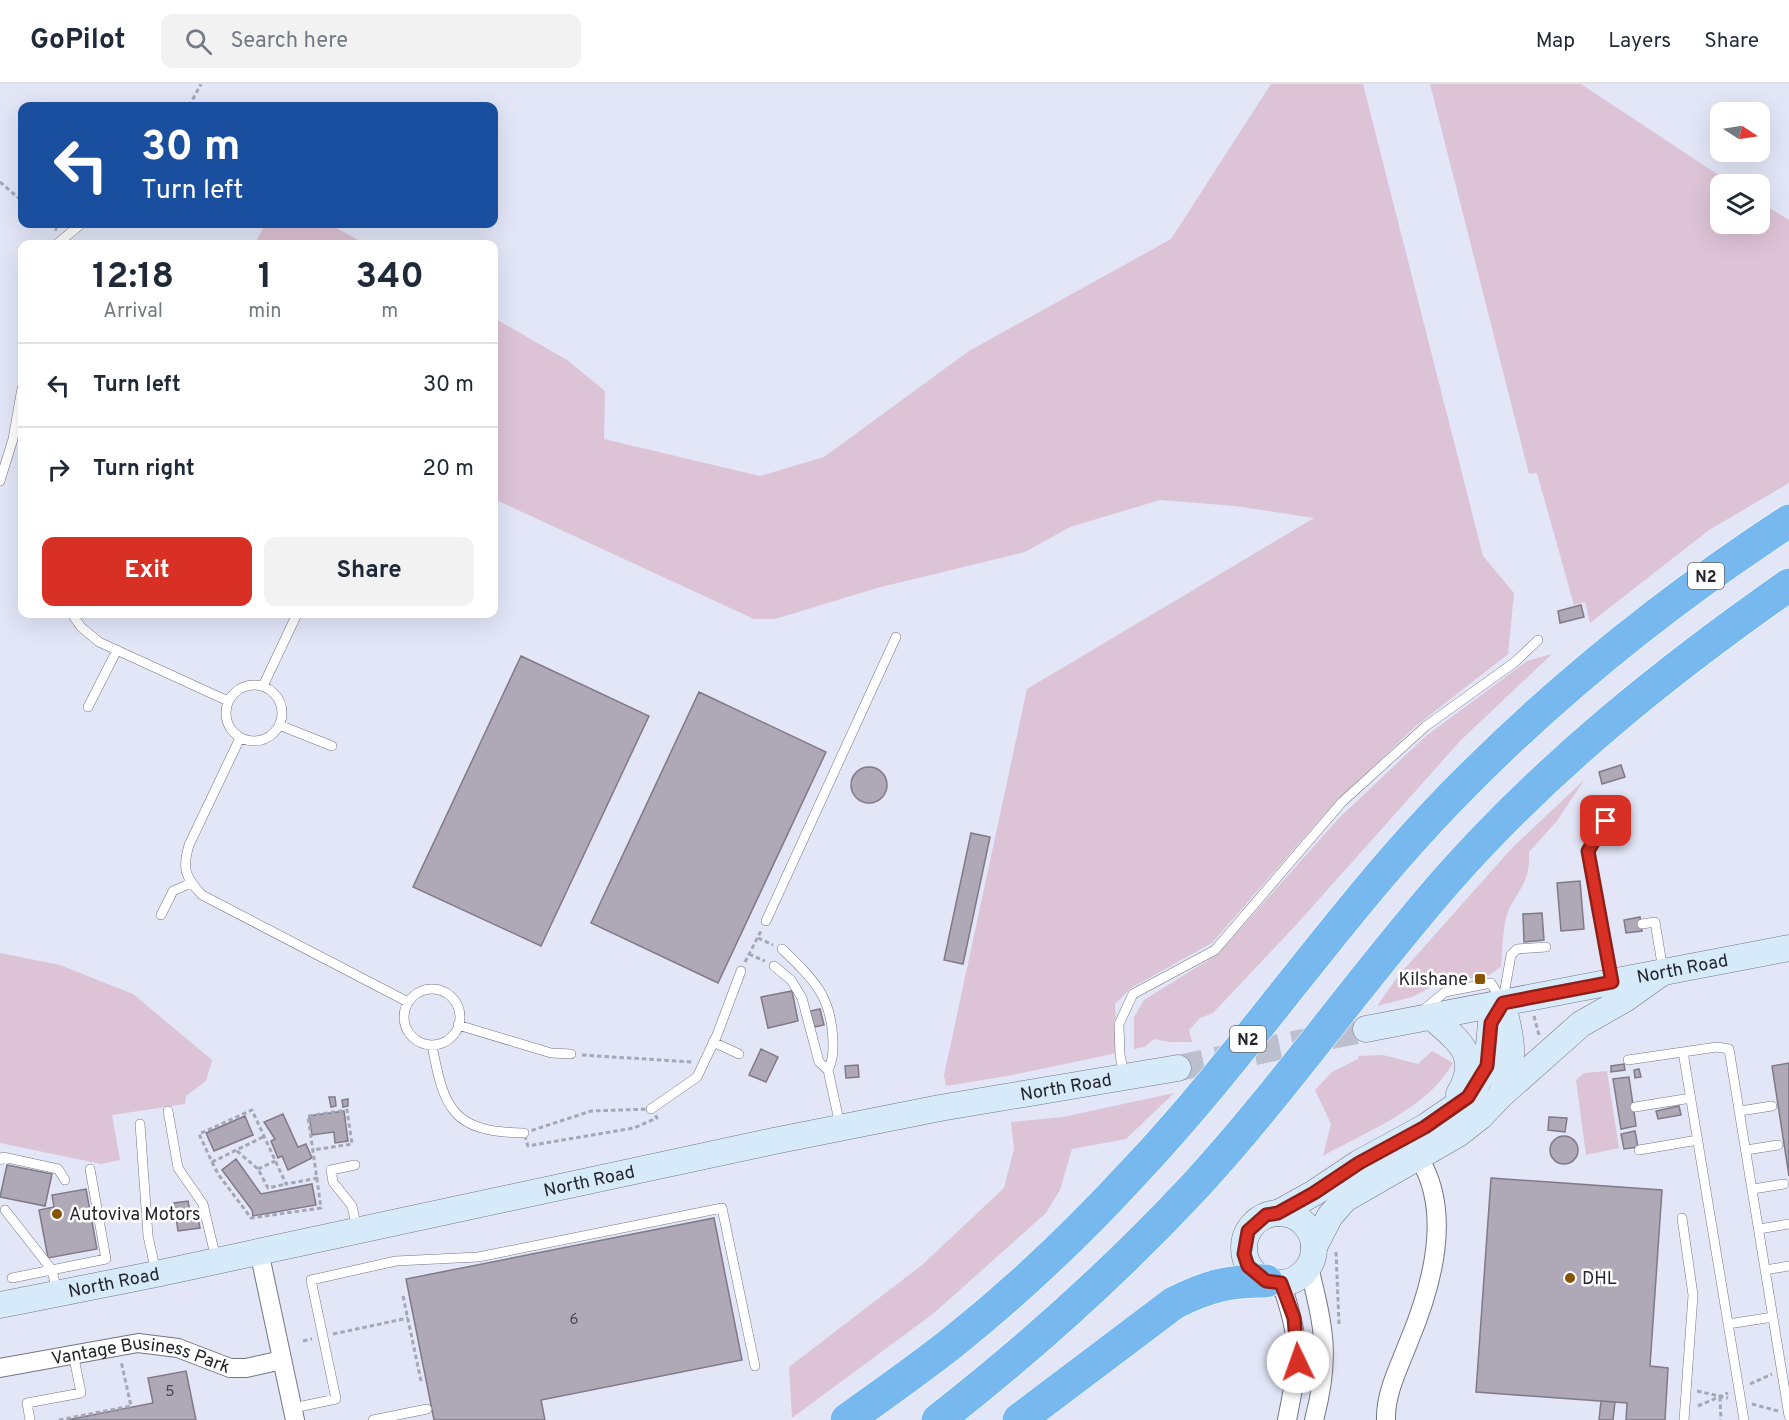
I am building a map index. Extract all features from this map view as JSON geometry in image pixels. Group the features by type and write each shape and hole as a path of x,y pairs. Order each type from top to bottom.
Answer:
{"highway":[{"name":"N2","path":"848,1420 953,1342 1011,1292 1135,1172 1200,1098 1385,869 1461,787 1535,716 1653,617 1713,571 1789,521"},
{"path":"938,1420 1068,1313 1198,1183 1449,879 1525,799 1607,724 1703,646 1789,585"},
{"path":"1019,1420 1174,1304 1202,1289 1223,1283 1274,1282"}],"main road":[{"name":"North Road","path":"1366,1029 1789,948"},
{"path":"1503,1003 1491,1023 1487,1066 1468,1097 1278,1213 1256,1221 1244,1242 1244,1254 1248,1266 1274,1282 1301,1275 1330,1216 1345,1199 1387,1173 1419,1158 1474,1122 1581,1024 1625,999 1663,972"},
{"path":"1501,1095 1512,1061 1513,1038 1503,1003"},
{"path":"1421,1019 1465,1047 1468,1066 1464,1086 1449,1110"},
{"name":"North Road","path":"0,1305 57,1295 109,1271 156,1274 840,1127 1178,1068"},
{"path":"1278,1213 1290,1214 1308,1227 1311,1257"}],"street":[{"path":"1386,1420 1395,1377 1416,1323 1434,1258 1436,1226 1432,1184 1419,1158"},
{"path":"259,1251 294,1414"},
{"path":"1311,1257 1324,1328 1325,1349 1321,1394 1314,1420"},
{"path":"1274,1282 1297,1338 1298,1362 1287,1420"},
{"name":"Vantage Business Park","path":"0,1368 117,1344 138,1342 178,1348 230,1368 246,1368 282,1360"}],"lane":[{"path":"62,240 76,228"},
{"path":"0,481 13,439 18,411"},
{"path":"75,618 81,627 99,642 228,701"},
{"path":"263,686 295,618"},
{"path":"766,921 896,637"},
{"path":"1125,1077 1120,1054 1119,1024 1133,994 1215,950 1342,802 1426,726 1515,662 1538,640"},
{"path":"88,707 117,650"},
{"path":"244,686 263,686 271,691 281,706 279,725 266,738 249,741 240,738 228,724 226,716 228,701 236,691 244,686"},
{"path":"279,725 332,747"},
{"path":"240,738 189,845 184,860 187,879 202,895 408,1002"},
{"path":"1612,982 1588,851 1616,806"},
{"path":"161,915 173,891 191,884"},
{"path":"1642,924 1655,922 1663,972"},
{"path":"1503,1003 1511,955 1517,949 1546,947"},
{"path":"782,949 812,979 827,1001 832,1024 833,1061 828,1070"},
{"path":"774,966 790,981 802,998 819,1062 828,1070 840,1127"},
{"path":"651,1109 697,1077 741,971"},
{"path":"441,990 455,1002 459,1011 458,1025 452,1037 432,1045 418,1042 406,1029 404,1020 408,1002 422,991 441,990"},
{"path":"458,1025 551,1053 571,1054"},
{"path":"713,1042 739,1054"},
{"path":"432,1045 438,1080 446,1101 464,1120 493,1133 524,1133"},
{"path":"1628,1060 1718,1047 1729,1049 1789,1416"},
{"path":"1683,1052 1744,1420"},
{"path":"1635,1107 1691,1098"},
{"path":"1740,1111 1772,1106"},
{"path":"168,1111 178,1168 203,1204 217,1261"},
{"path":"140,1124 148,1236 156,1274"},
{"path":"1639,1150 1698,1140"},
{"path":"1746,1150 1778,1145"},
{"path":"0,1160 3,1157 58,1169 65,1180"},
{"path":"355,1165 331,1170 333,1182 352,1206 357,1229"},
{"path":"12,1278 52,1270 109,1271 90,1169"},
{"path":"1753,1189 1784,1185"},
{"path":"294,1414 336,1399 311,1280 396,1261 478,1257 722,1208 755,1366"},
{"path":"5,1210 52,1270 57,1295"},
{"path":"1682,1218 1694,1295 1684,1420"},
{"path":"1759,1228 1789,1224"},
{"path":"1766,1270 1789,1266"},
{"path":"1728,1324 1773,1317"},
{"path":"30,1420 27,1403 81,1393 73,1353"},
{"path":"373,1420 428,1409"}],"path":[{"path":"191,102 201,84"},
{"path":"0,182 18,198"},
{"path":"741,971 766,921"},
{"path":"571,1054 703,1063"},
{"path":"651,1109 657,1118 634,1128 528,1146 524,1133 591,1111 651,1109"},
{"path":"286,1184 252,1110 199,1134 218,1174 251,1218 321,1208 308,1116 347,1110 352,1144 313,1150"},
{"path":"212,1162 263,1137"},
{"path":"237,1150 258,1169 268,1188 332,1175"},
{"path":"258,1169 275,1161"},
{"path":"403,1296 421,1381"},
{"path":"303,1341 408,1318"},
{"path":"59,1420 131,1406 117,1344"},
{"path":"1720,1396 1721,1420"}],"shaded area":[{"path":"1271,84 1363,84 1483,556 1514,593 1508,654 1416,726 1328,810 1212,943 1131,988 1115,1004 1117,1053 1013,1075 946,1086 944,1075 1027,689 1314,518 1235,506 1160,500 1070,527 1025,552 877,588 775,619 754,619 498,501 498,320 567,360 605,391 604,439 760,476 824,457 969,351 1171,239"},
{"path":"1430,84 1581,84 1717,174 1710,174 1710,234 1770,234 1770,208 1789,220 1789,483 1709,530 1590,623 1585,602 1574,605 1537,473 1529,474"},
{"path":"263,228 336,228 358,240 257,240"},
{"path":"1552,654 1461,740 1296,925 1213,1013 1200,1018 1189,1030 1192,1042 1154,1039 1144,1047 1134,1049 1134,1017 1144,1000 1218,954 1339,818 1426,736 1527,661"},
{"path":"1584,780 1557,821 1529,852 1528,870 1524,883 1507,915 1501,967 1489,975 1437,984 1412,997 1377,1006 1399,975 1512,848"},
{"path":"0,953 60,965 133,994 212,1060 206,1081 186,1096 185,1104 112,1115 120,1160 101,1164 0,1143"},
{"path":"1432,1051 1453,1063 1428,1093 1377,1128 1323,1156 1331,1124 1315,1090 1332,1072 1358,1059 1359,1056 1383,1055 1418,1064"},
{"path":"1607,1071 1619,1148 1586,1155 1576,1080 1584,1073"},
{"path":"1174,1093 1126,1139 1072,1149 1060,1190 1046,1213 934,1313 792,1418 789,1367 922,1265 1004,1188 1014,1149 1011,1122 1063,1117"}],"building":[{"path":"1581,605 1584,617 1560,623 1558,611"},
{"path":"521,656 649,716 541,946 413,887"},
{"path":"699,692 826,752 718,983 591,923"},
{"path":"1621,765 1625,777 1602,784 1599,772"},
{"path":"869,767 881,773 887,785 881,797 869,803 857,797 851,785 857,773"},
{"path":"971,833 990,837 963,964 944,960"},
{"path":"1580,881 1584,929 1561,931 1557,883"},
{"path":"1542,913 1544,940 1524,942 1523,914"},
{"path":"1640,917 1642,931 1626,933 1624,920"},
{"path":"792,991 798,1021 768,1028 761,997"},
{"path":"820,1009 824,1025 814,1027 810,1011"},
{"path":"761,1049 778,1057 766,1082 749,1075"},
{"path":"1789,1063 1789,1176 1772,1066"},
{"path":"1624,1064 1625,1070 1611,1072 1611,1066"},
{"path":"858,1065 859,1077 846,1078 845,1066"},
{"path":"1639,1069 1641,1077 1635,1078 1634,1070"},
{"path":"1629,1077 1636,1126 1621,1129 1613,1079"},
{"path":"329,1097 335,1097 336,1106 331,1107"},
{"path":"348,1099 348,1106 343,1107 342,1100"},
{"path":"1679,1106 1681,1115 1658,1119 1656,1111"},
{"path":"344,1111 348,1141 335,1143 334,1132 312,1135 309,1116"},
{"path":"283,1114 298,1147 306,1144 312,1158 288,1170 282,1156 278,1158 271,1141 275,1139 264,1122"},
{"path":"245,1116 253,1135 214,1151 206,1133"},
{"path":"1549,1117 1567,1118 1565,1132 1548,1130"},
{"path":"1635,1131 1638,1147 1624,1149 1621,1134"},
{"path":"1564,1136 1574,1140 1578,1150 1574,1160 1564,1164 1554,1160 1550,1150 1554,1140"},
{"path":"236,1159 261,1194 312,1184 316,1205 253,1216 252,1210 222,1170"},
{"path":"7,1165 52,1174 45,1206 0,1197"},
{"name":"DHL","path":"1491,1178 1662,1190 1650,1366 1668,1368 1665,1420 1626,1420 1627,1403 1476,1392"},
{"path":"86,1189 97,1249 48,1258 39,1210 54,1207 52,1195"},
{"path":"188,1201 190,1212 197,1211 200,1228 178,1231 174,1203"},
{"path":"714,1218 742,1360 541,1400 545,1420 434,1420 406,1279"},
{"path":"1308,1361 1316,1362 1314,1378 1306,1377"},
{"path":"186,1371 196,1420 67,1420 153,1403 148,1378"},
{"path":"1601,1401 1615,1402 1613,1420 1599,1420"}],"tunnel":[{"path":"1178,1068 1366,1029"}],"place":[{"name":"Kilshane","path":"1480,979"},
{"name":"Autoviva Motors","path":"57,1214"},
{"name":"DHL","path":"1570,1278"}],"route":[{"path":"1298,1362 1294,1318 1281,1283 1266,1281 1248,1266 1244,1254 1244,1242 1248,1231 1256,1221 1266,1215 1278,1213 1314,1193 1379,1151 1425,1127 1468,1097 1487,1066 1491,1023 1503,1003 1612,982 1588,851 1606,821"}]}
